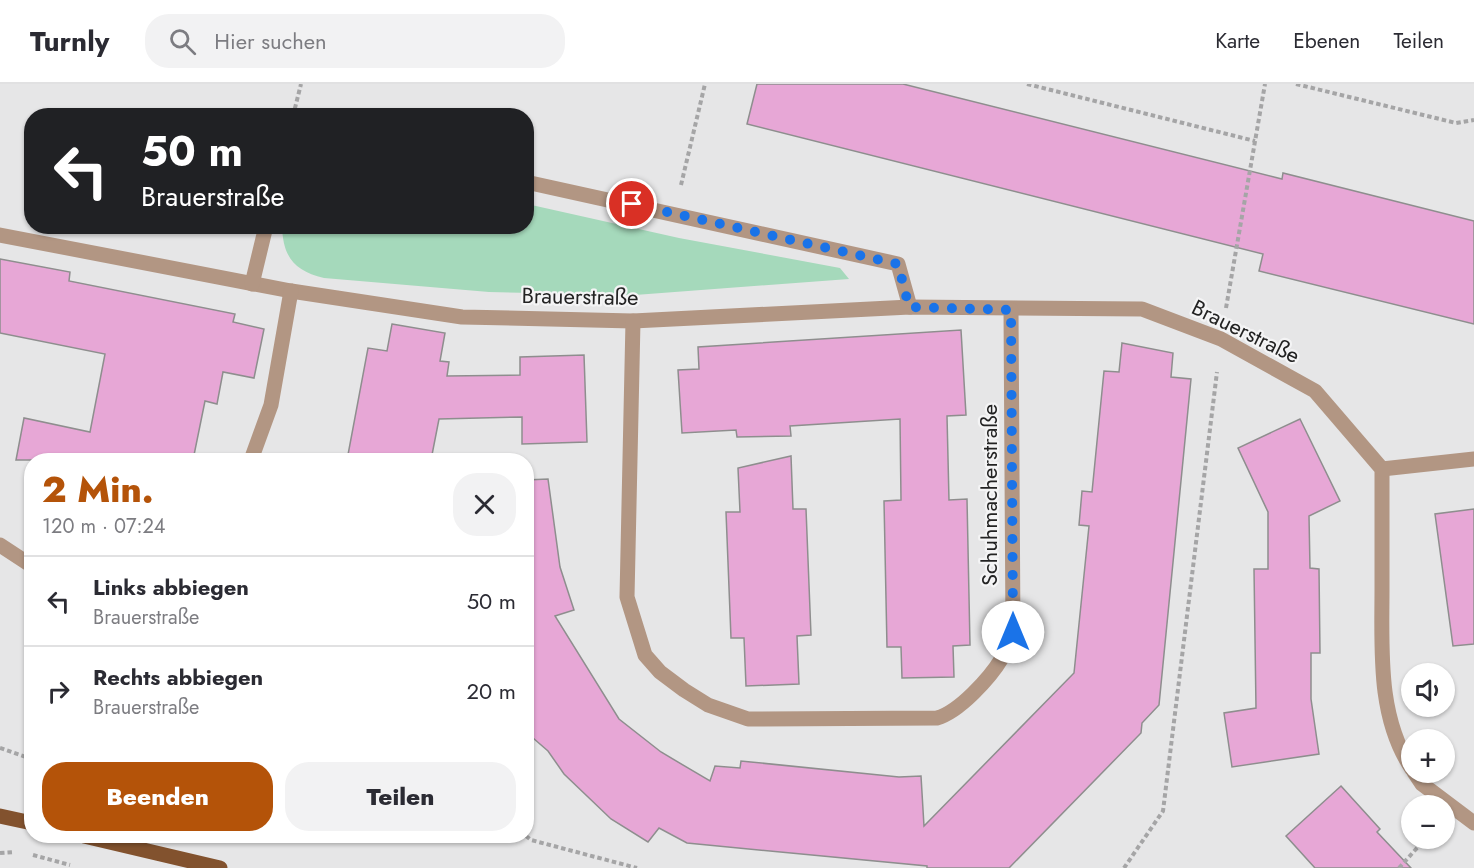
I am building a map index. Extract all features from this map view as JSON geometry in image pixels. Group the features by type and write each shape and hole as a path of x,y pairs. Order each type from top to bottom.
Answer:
{"main road":[{"path":"0,816 24,821"},
{"path":"114,843 220,868"}],"street":[{"path":"534,184 898,264 909,307"},
{"path":"252,284 264,234"},
{"name":"Brauerstraße","path":"0,235 291,291 462,317 633,321 909,307 1011,310 1142,309 1221,339 1315,391 1382,469"},
{"path":"254,453 271,405 291,291"},
{"name":"Schuhmacherstraße","path":"633,321 627,597 645,655 660,672 708,705 748,719 937,718 952,711 1003,658 1013,632 1011,310"},
{"path":"1401,753 1393,728 1382,669 1382,469 1474,459"},
{"path":"0,545 24,561"},
{"path":"1421,783 1474,823"}],"path":[{"path":"295,108 301,84"},
{"path":"674,213 705,84"},
{"path":"1028,84 1255,141"},
{"path":"1124,868 1163,810 1221,339 1265,84"},
{"path":"1296,84 1456,123 1474,120"},
{"path":"0,748 24,756"},
{"path":"534,841 637,868"},
{"path":"1399,868 1416,849"},
{"path":"0,853 22,852"},
{"path":"31,854 74,866"}],"green space":[{"path":"534,206 679,238 840,268 849,279 635,295 489,292 324,278 305,271 292,261 283,234 534,234"}],"building":[{"path":"757,84 903,84 1282,179 1283,173 1474,221 1474,324 1259,271 1263,254 747,124"},
{"path":"0,259 70,272 69,281 235,314 233,322 264,329 254,378 223,372 217,404 205,401 194,453 24,453 24,460 16,460 24,418 90,432 105,354 0,333"},
{"path":"392,324 445,333 440,361 449,362 447,376 520,375 520,357 584,355 587,442 522,444 522,417 439,419 432,453 348,453 368,348 387,351"},
{"path":"961,330 966,415 947,416 949,500 967,499 970,645 953,646 954,677 902,678 901,647 887,647 884,501 901,500 900,419 790,426 791,436 737,437 736,430 682,433 678,370 699,369 698,347"},
{"path":"1122,343 1173,353 1171,377 1191,379 1159,705 1142,723 1141,733 1009,868 927,868 927,866 687,843 659,828 648,842 611,819 564,774 548,751 534,739 534,480 548,479 560,567 574,610 555,616 619,719 661,752 710,781 715,766 740,768 741,761 899,777 921,776 924,826 1074,673 1089,526 1079,525 1082,491 1092,492 1104,371 1119,372"},
{"path":"1300,419 1340,501 1309,516 1310,568 1319,569 1320,653 1311,653 1311,699 1319,754 1232,767 1224,713 1256,708 1254,569 1268,569 1268,512 1238,448"},
{"path":"791,456 793,509 806,509 811,635 797,636 799,684 746,686 744,638 731,638 726,512 740,512 738,468"},
{"path":"1474,509 1474,644 1453,646 1435,514"},
{"path":"1341,786 1380,829 1377,832 1411,868 1315,868 1286,836"}],"route":[{"path":"632,204 898,264 909,307 1011,310 1013,632"}]}
